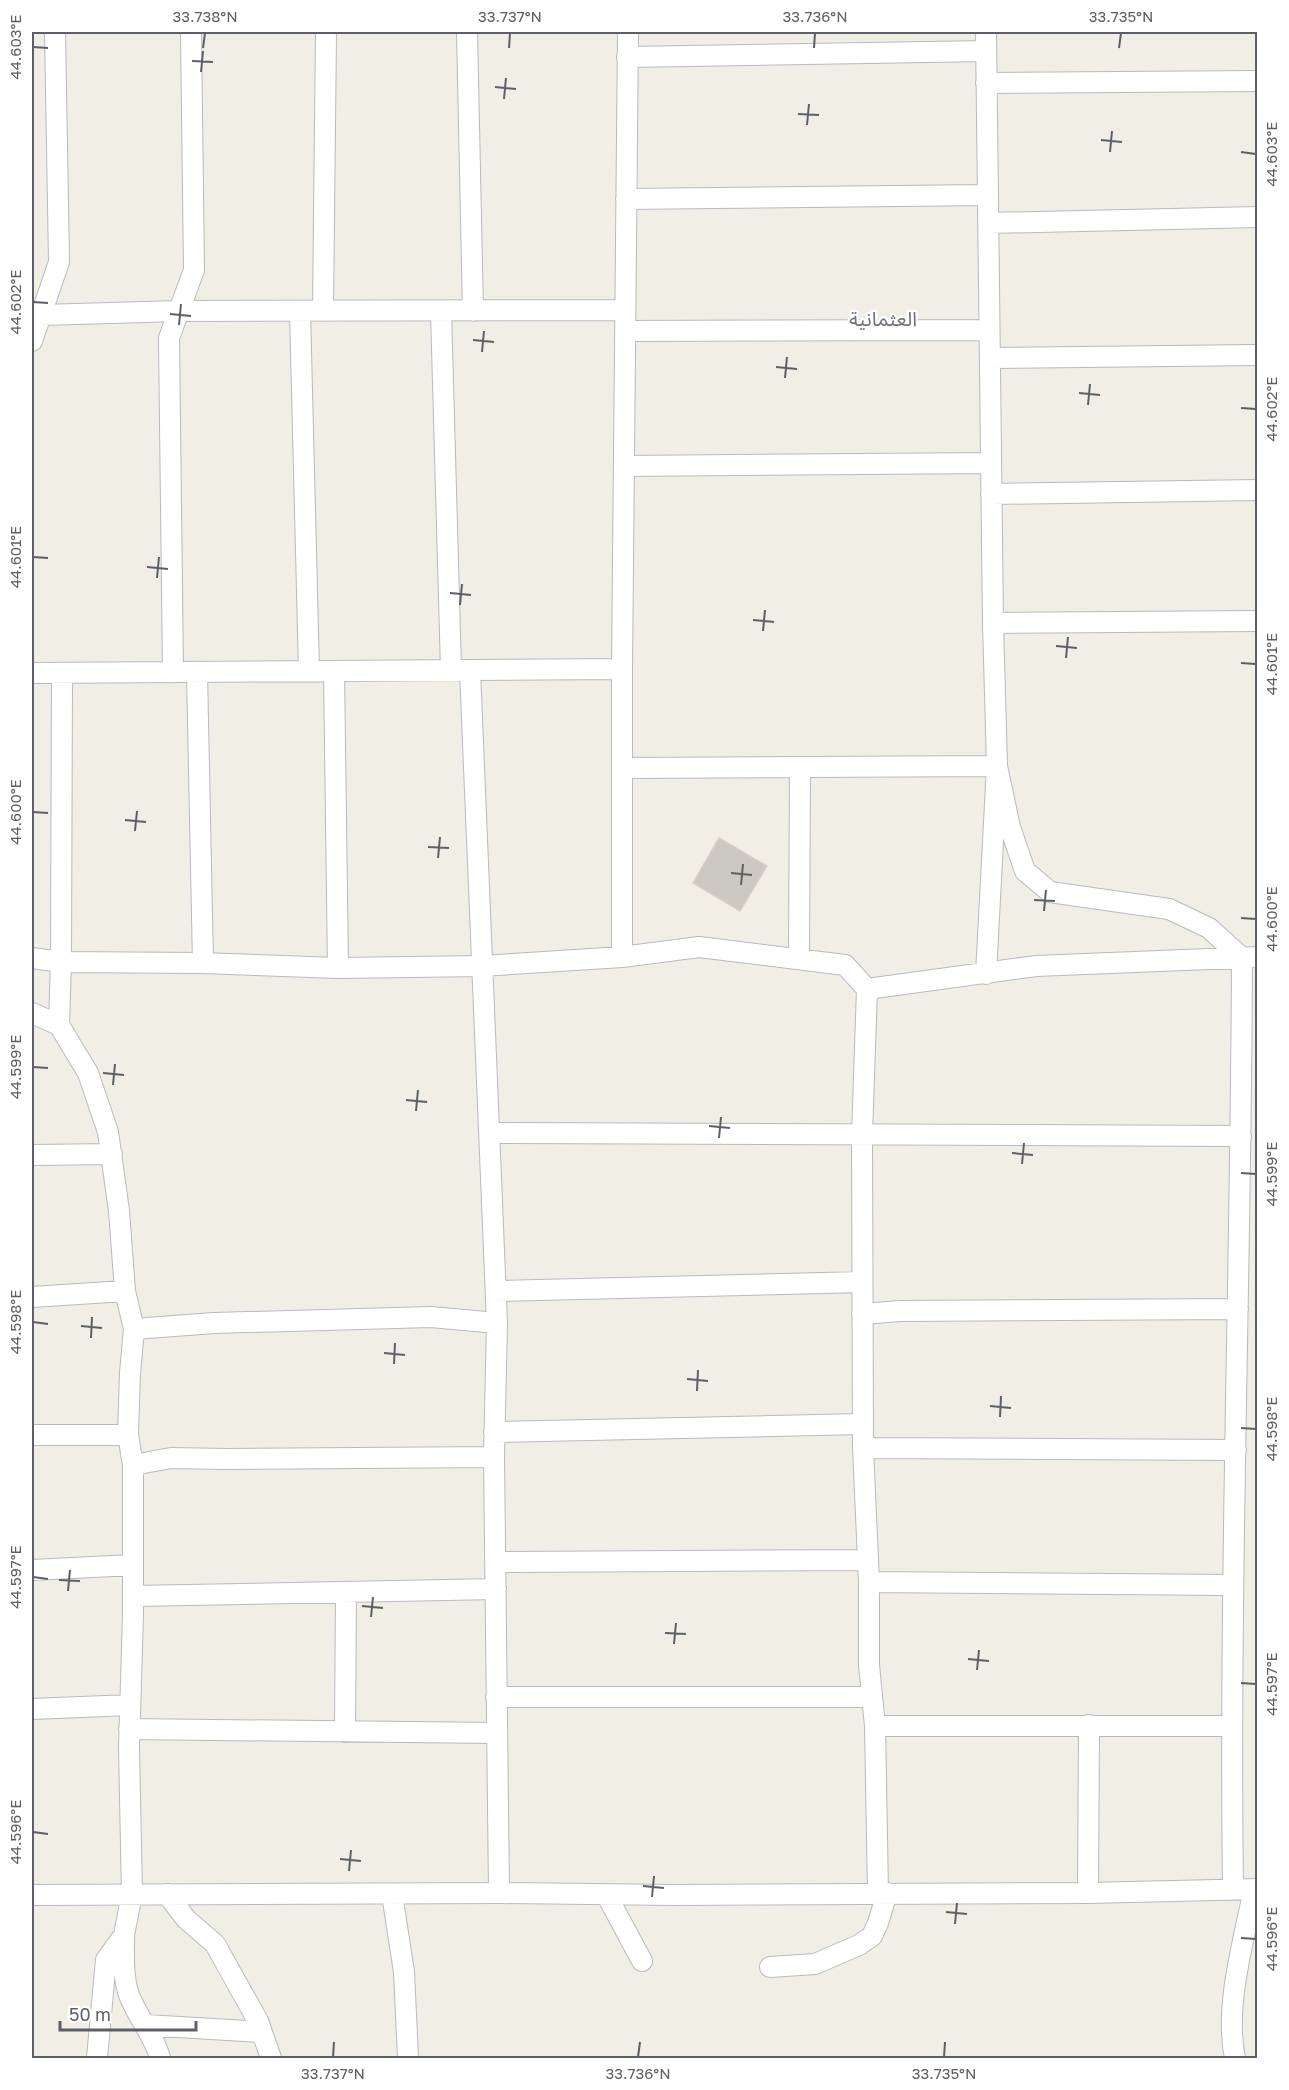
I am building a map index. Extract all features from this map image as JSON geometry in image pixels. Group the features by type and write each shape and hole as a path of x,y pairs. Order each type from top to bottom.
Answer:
{"street":[{"path":"32,341 40,315 41,286 59,262 55,32"},
{"path":"173,672 170,338 194,270 191,32"},
{"path":"323,311 327,32"},
{"path":"467,32 473,311"},
{"path":"622,957 622,669 628,32"},
{"path":"627,57 986,41 991,494 997,766 987,974"},
{"path":"986,83 1257,81"},
{"path":"626,199 987,195"},
{"path":"988,223 1257,218"},
{"path":"40,315 179,311 625,310"},
{"path":"300,311 309,671"},
{"path":"441,311 460,670 482,966 496,1291 494,1457 499,1893"},
{"path":"625,332 989,330"},
{"path":"990,358 1257,355"},
{"path":"624,465 991,463"},
{"path":"991,494 1257,490"},
{"path":"993,623 1257,621"},
{"path":"32,673 622,669"},
{"path":"334,671 338,968"},
{"path":"197,672 203,963"},
{"path":"62,673 62,962 59,1025 88,1073 108,1132 119,1211 124,1291 134,1329 128,1435 133,1465 133,1596 129,1729 132,1894 123,1935 125,1978 132,2002 158,2048 160,2058"},
{"path":"622,768 997,766"},
{"path":"997,766 1010,827 1025,871 1050,892 1169,909 1209,928 1250,958"},
{"path":"799,958 800,767"},
{"path":"32,958 62,962 203,963 338,968 482,966 622,957 699,947 845,965 867,989 862,1135 862,1448 869,1582 869,1665 875,1726 882,1893 872,1936 859,1945 815,1964 770,1966"},
{"path":"867,989 1036,966 1250,958"},
{"path":"1233,1889 1231,1725 1241,1136 1250,958"},
{"path":"32,1013 59,1025"},
{"path":"489,1133 1241,1136"},
{"path":"32,1155 112,1154"},
{"path":"496,1291 862,1282"},
{"path":"32,1297 124,1291"},
{"path":"862,1314 900,1311 1238,1309"},
{"path":"134,1329 214,1323 431,1317 497,1323"},
{"path":"494,1432 862,1424"},
{"path":"32,1434 128,1435"},
{"path":"862,1448 1236,1450"},
{"path":"133,1465 171,1458 494,1457"},
{"path":"496,1562 868,1560"},
{"path":"32,1570 133,1565"},
{"path":"869,1582 1233,1585"},
{"path":"133,1596 496,1588"},
{"path":"345,1732 346,1592"},
{"path":"496,1697 872,1697"},
{"path":"32,1709 130,1705"},
{"path":"1088,1893 1089,1725"},
{"path":"875,1726 1231,1725"},
{"path":"129,1729 496,1733"},
{"path":"32,1895 1088,1893 1256,1889 1234,1996 1231,2028 1235,2058"},
{"path":"167,1894 186,1919 215,1944 258,2020 272,2058"},
{"path":"392,1894 404,1972 408,2058"},
{"path":"606,1894 642,1961"},
{"path":"97,2058 106,1960 123,1935"},
{"path":"146,2025 262,2032"}],"building":[{"path":"719,838 767,866 740,911 693,883"}],"district":[{"name":"العثمانية","path":"883,319"}]}
